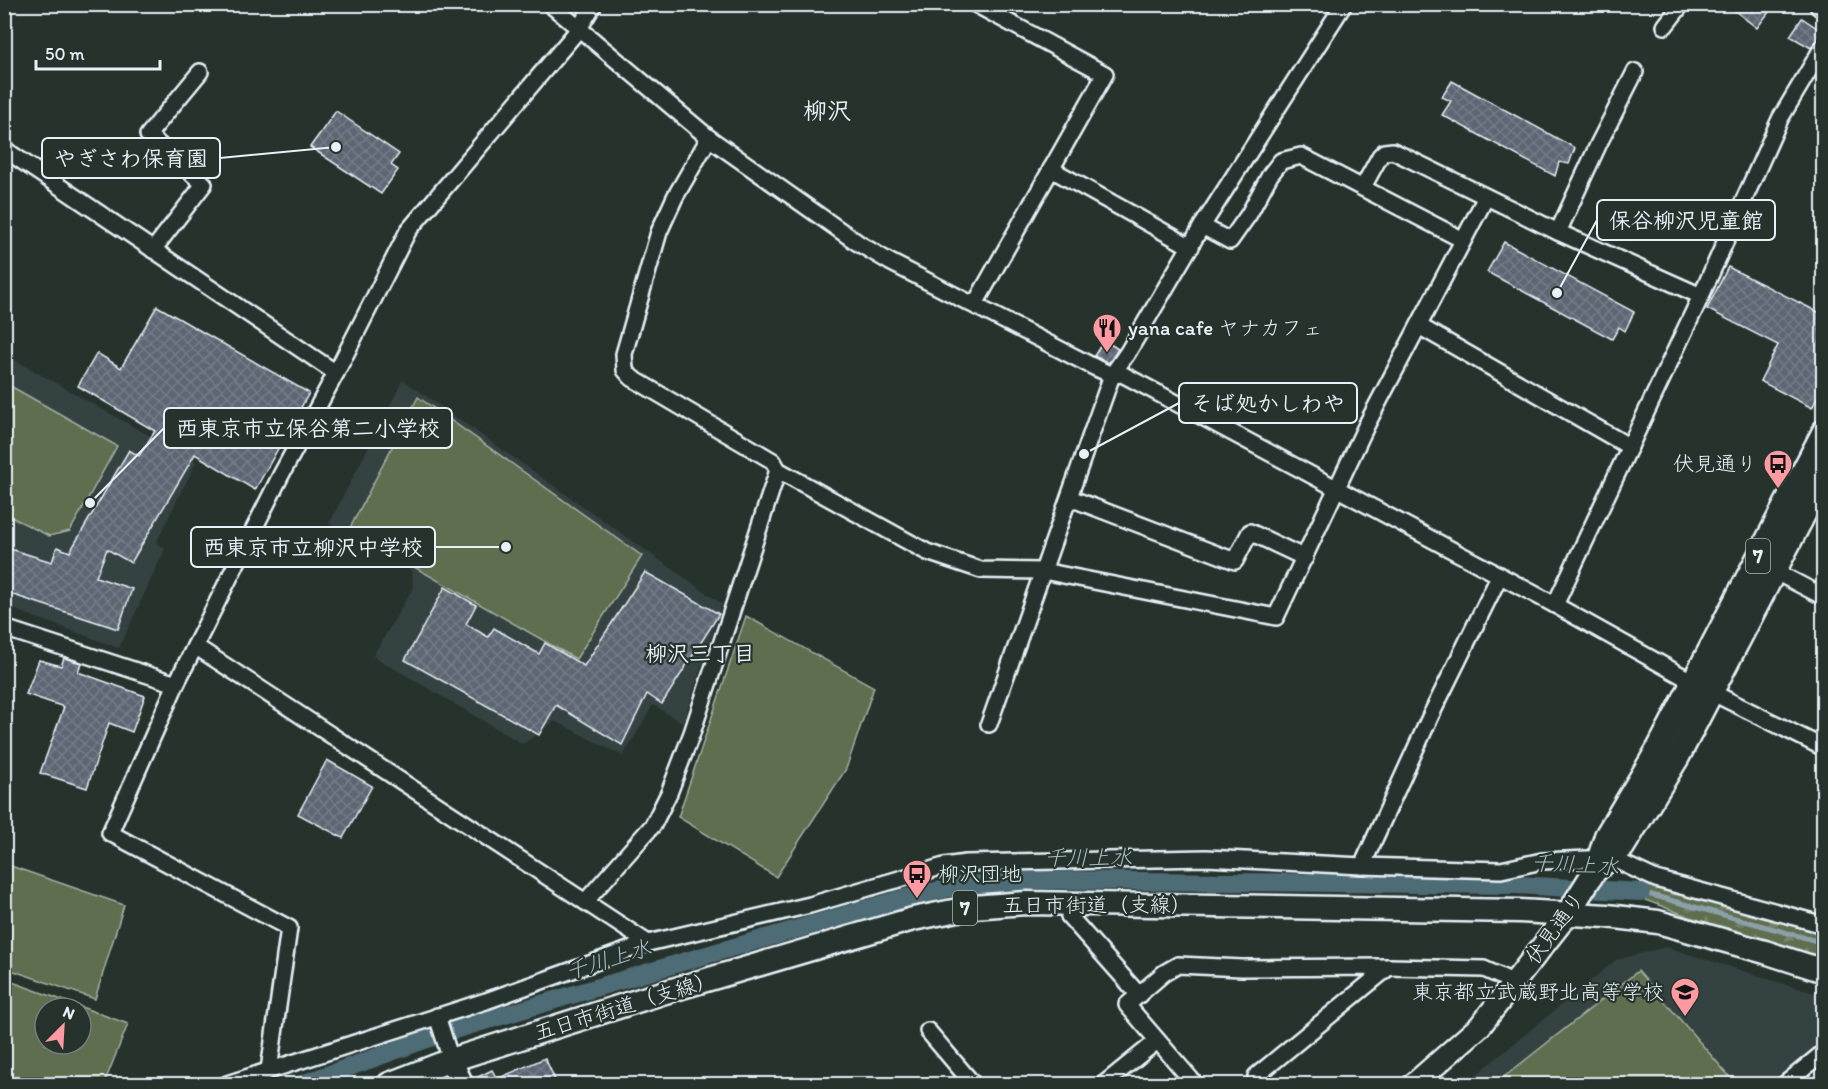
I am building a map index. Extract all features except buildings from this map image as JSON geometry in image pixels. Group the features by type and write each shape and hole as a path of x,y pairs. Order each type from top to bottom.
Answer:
{"main road":[{"name":"伏見通り","path":"1573,906 1601,863 1623,847 1678,757 1701,687 1824,431"},
{"name":"伏見通り","path":"1701,687 1774,572 1824,476"},
{"name":"五日市街道（支線）","path":"389,1084 451,1060 662,993 913,920 973,907 1073,902 1520,911 1573,906 1607,916 1658,922 1824,971"}],"street":[{"path":"550,4 578,30 709,138 858,243 890,262 1096,368 1112,375 1122,374 1500,575 1701,687 1824,748"},
{"path":"269,1070 290,928 110,833 176,684 281,475 408,231 578,30 594,4"},
{"path":"975,4 1105,74 975,304"},
{"path":"989,724 1112,375 1123,361 1202,226 1344,4"},
{"path":"1665,26 1682,4"},
{"path":"1555,605 1701,296 1780,119 1824,45"},
{"path":"153,250 204,184 148,135 200,72"},
{"path":"1558,232 1635,72"},
{"path":"709,138 675,197 659,232 624,354 625,370 632,378 773,461 778,470 927,552 981,570 1044,571 1276,617 1367,424 1486,196"},
{"path":"4,149 336,373"},
{"path":"1363,187 1380,156 1384,152 1393,151 1558,232 1701,296"},
{"path":"1202,226 1230,241 1281,161 1301,156 1463,240"},
{"path":"1052,169 1191,247"},
{"path":"1419,326 1630,447"},
{"path":"585,902 653,825 669,793 692,734 778,470"},
{"path":"1070,498 1235,561 1250,532 1305,558"},
{"path":"1774,572 1824,597"},
{"path":"1362,866 1431,715 1500,575"},
{"path":"4,628 176,684"},
{"path":"195,646 648,943"},
{"path":"227,1084 437,1016 648,943 810,905 944,866 966,863 1206,858 1501,870 1542,861 1601,863 1824,925"},
{"path":"1073,902 1069,916 1139,995"},
{"name":"伏見通り","path":"1414,1084 1480,1026 1573,906"},
{"path":"1196,1084 1127,1005 1164,973 1178,965 1242,968 1484,969 1515,983"},
{"path":"1256,1076 1389,967"},
{"path":"437,1016 451,1060 462,1084"},
{"path":"928,1031 973,1084"},
{"path":"1104,1084 1157,1041"},
{"path":"1785,1084 1824,1052"}],"shaded area":[{"path":"4,354 196,462 156,543 165,549 119,648 5,606"},
{"path":"403,380 722,604 683,723 653,705 623,756 555,721 523,744 373,656 413,588 412,571 329,524"},
{"name":"東京都立武蔵野北高等学校","path":"1666,947 1823,996 1823,1040 1772,1084 1465,1084 1616,960"}],"green space":[{"path":"5,383 117,446 70,531 49,536 5,514"},
{"path":"418,397 642,556 576,659 349,530"},
{"path":"746,616 874,687 846,769 776,877 678,817"},
{"path":"5,864 124,905 95,999 93,996 86,996 5,968"},
{"path":"1644,879 1823,932 1823,958 1698,920 1645,900 1641,888"},
{"path":"1638,971 1736,1084 1495,1084"},
{"path":"4,979 51,996 33,996 33,1056 93,1056 93,1011 128,1024 104,1084 30,1084 5,1076"}],"waterway":[{"name":"千川上水","path":"302,1084 441,1034 905,898 958,886 1040,880 1517,885 1641,892"},
{"name":"千川上水","path":"1641,892 1824,943"}],"place":[{"name":"やぎさわ保育園","path":"336,147"},
{"name":"保谷柳沢児童館","path":"1557,293"},
{"name":"yana cafe ヤナカフェ","path":"1107,354"},
{"name":"そば処かしわや","path":"1084,454"},
{"name":"伏見通り","path":"1778,490"},
{"name":"西東京市立保谷第二小学校","path":"90,503"},
{"name":"西東京市立柳沢中学校","path":"506,547"},
{"name":"柳沢団地","path":"917,900"},
{"name":"東京都立武蔵野北高等学校","path":"1685,1018"}],"district":[{"name":"柳沢","path":"827,111"},
{"name":"柳沢三丁目","path":"700,653"}]}
